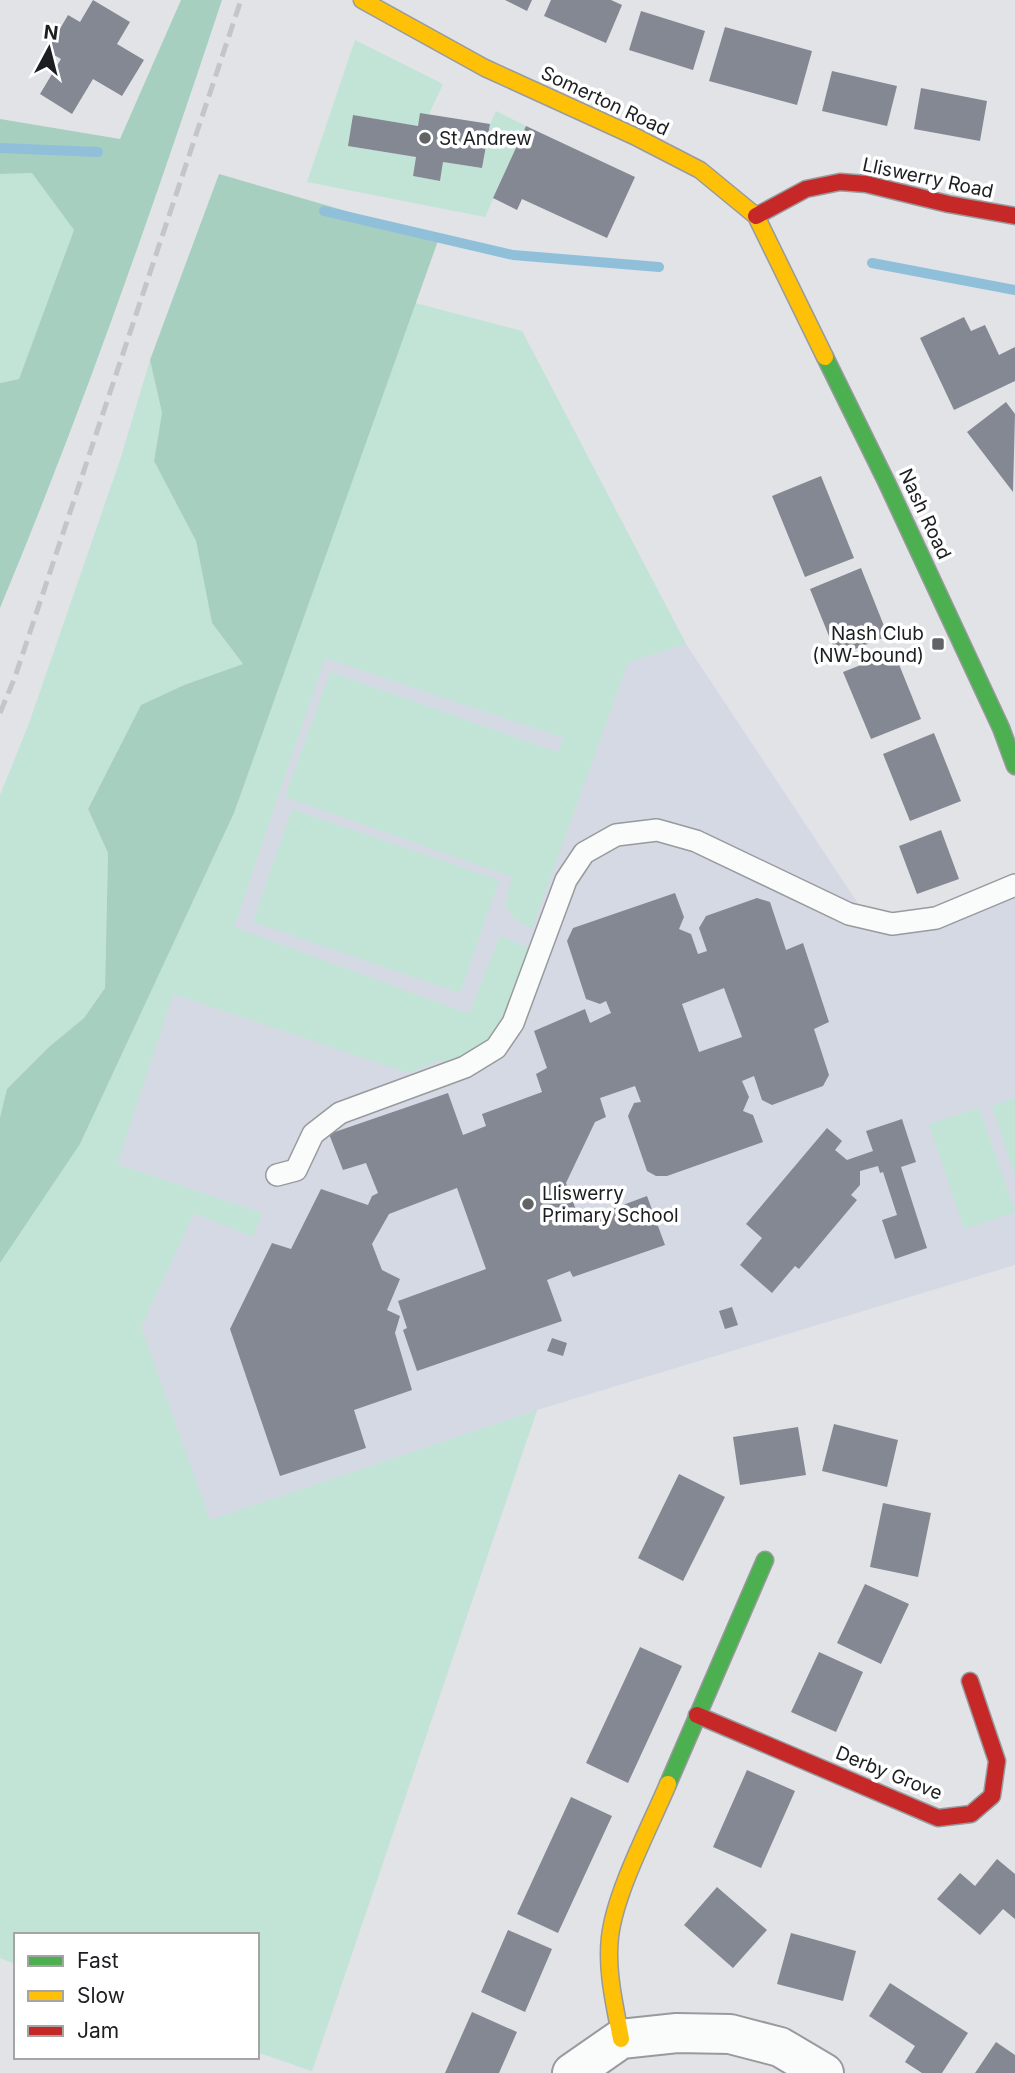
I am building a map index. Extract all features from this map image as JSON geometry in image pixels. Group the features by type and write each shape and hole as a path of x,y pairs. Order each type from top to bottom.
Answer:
{"street":[{"name":"Somerton Road","path":"362,0 485,68 634,136 701,170 756,216 789,284"},
{"name":"Lliswerry Road","path":"756,216 784,198 811,188 840,182 864,184 979,211 1015,216"},
{"name":"Nash Road","path":"789,284 892,494 1001,728 1015,766"},
{"path":"621,2039 610,1981 610,1936 622,1890 765,1560"},
{"name":"Derby Grove","path":"696,1714 938,1818 971,1814 992,1796 997,1761 970,1681"},
{"path":"572,2073 621,2039 677,2033 730,2034 780,2047 824,2073"}],"lane":[{"path":"277,1175 296,1170 313,1134 340,1113 465,1068 496,1048 513,1023 566,880 584,853 616,835 657,830 696,841 849,914 892,924 936,918 1015,885"}],"shaded area":[{"name":"Lliswerry Primary School","path":"522,331 686,644 875,929 1015,882 1015,1265 537,1410 312,2071 259,2053 259,1933 14,1933 14,1963 0,1958 0,1263 80,1144 234,813 285,668"}],"green space":[{"path":"181,0 222,0 117,306 0,608 0,383 19,379 74,230 32,173 0,174 0,119 120,139"},
{"path":"355,40 443,84 429,114 420,113 418,126 353,115 349,146 416,157 413,176 440,181 443,162 482,168 490,124 496,111 526,126 485,217 307,182"},
{"path":"32,172 74,230 19,379 0,383 0,174"},
{"path":"219,174 439,238 234,813 80,1144 0,1263 0,1118 7,1089 50,1046 84,1018 105,988 108,853 88,809 141,705 184,685 243,664 212,623 196,541 154,461 162,413 150,360"},
{"path":"415,303 522,331 686,644 628,662 532,929 514,919 505,905 512,877 285,797 330,672 557,752 564,738 325,658 234,927 469,1014 500,936 539,952 513,1023 465,1067 439,1060 409,1073 173,994 117,1164 262,1213 253,1237 194,1213 141,1327 210,1520 537,1410 312,2071 259,2053 259,1933 14,1933 14,1963 0,1958 0,1263 80,1144 234,813"},
{"path":"150,360 162,413 154,461 196,541 212,623 243,664 184,685 141,705 88,809 108,853 105,988 84,1018 50,1046 0,1127 0,795 28,726 120,460"},
{"path":"292,809 499,880 460,993 253,922"},
{"path":"1015,1098 1015,1176 992,1106"},
{"path":"979,1108 1015,1212 964,1229 929,1124"}],"building":[{"path":"93,0 130,22 117,44 144,60 122,96 93,79 72,114 40,94 61,59 47,51 68,15 80,22"},
{"path":"505,0 532,0 527,11"},
{"path":"551,0 611,0 622,5 606,43 544,16"},
{"path":"641,11 705,31 693,70 629,50"},
{"path":"725,27 812,51 797,105 709,81"},
{"path":"832,71 897,86 887,126 822,111"},
{"path":"921,88 987,101 980,141 914,129"},
{"path":"420,113 490,124 482,168 443,162 440,181 413,176 416,157 348,146 353,115 418,126"},
{"path":"526,126 635,177 607,238 522,199 517,210 493,198"},
{"path":"964,317 971,331 985,325 999,355 1015,347 1015,381 954,410 920,338"},
{"path":"1006,402 1015,414 1013,492 967,432"},
{"path":"821,476 854,558 805,577 772,496"},
{"path":"861,568 888,636 837,656 810,589"},
{"path":"894,652 921,719 871,739 843,672"},
{"path":"934,733 961,801 910,821 883,754"},
{"path":"941,830 959,879 917,894 899,846"},
{"path":"675,893 684,917 679,929 691,934 698,954 707,951 699,928 706,916 757,898 770,902 786,950 803,943 829,1022 814,1029 829,1075 823,1086 772,1105 762,1100 754,1076 742,1081 749,1097 743,1111 753,1115 763,1142 667,1176 656,1176 647,1171 628,1116 634,1103 641,1102 635,1086 600,1098 606,1117 595,1122 566,1183 580,1221 647,1196 665,1245 573,1277 570,1271 547,1280 562,1321 417,1371 403,1330 407,1328 398,1301 486,1269 457,1188 389,1214 372,1244 382,1270 400,1279 387,1310 400,1316 395,1333 412,1390 354,1410 366,1448 280,1476 230,1329 272,1243 291,1249 321,1189 368,1205 372,1196 378,1193 366,1163 343,1170 329,1134 448,1093 463,1135 486,1126 482,1114 542,1092 536,1074 547,1068 534,1031 585,1009 590,1023 611,1013 606,1001 600,1004 586,999 567,941 573,928","holes":["724,988 742,1037 699,1052 682,1004"]},
{"path":"902,1119 916,1162 901,1167 927,1248 895,1259 882,1220 897,1215 883,1172 880,1173 878,1166 860,1171 860,1185 851,1195 857,1200 799,1269 795,1266 772,1293 740,1265 762,1238 746,1224 827,1128 842,1141 835,1150 847,1160 873,1151 866,1131"},
{"path":"732,1307 738,1325 725,1329 719,1311"},
{"path":"552,1338 567,1343 563,1356 547,1351"},
{"path":"834,1424 898,1440 887,1487 822,1471"},
{"path":"798,1427 806,1475 740,1485 733,1437"},
{"path":"679,1474 725,1497 683,1581 638,1558"},
{"path":"883,1503 931,1513 918,1577 870,1567"},
{"path":"865,1584 909,1604 881,1664 837,1643"},
{"path":"640,1647 682,1666 628,1783 586,1763"},
{"path":"819,1652 863,1672 836,1732 791,1712"},
{"path":"747,1770 795,1791 761,1868 713,1847"},
{"path":"571,1797 612,1816 558,1933 517,1914"},
{"path":"997,1859 1015,1874 1015,1919 1003,1909 980,1935 937,1899 960,1873 975,1886"},
{"path":"717,1887 767,1930 733,1968 684,1925"},
{"path":"508,1930 552,1949 525,2012 481,1992"},
{"path":"791,1933 856,1951 843,2001 777,1984"},
{"path":"890,1983 968,2033 942,2073 922,2073 905,2062 915,2046 869,2016"},
{"path":"472,2012 517,2032 499,2073 445,2073"},
{"path":"996,2042 1015,2055 1015,2073 975,2073"}],"waterway":[{"path":"0,148 98,152"},
{"path":"324,211 513,255 659,267"},
{"path":"872,263 1015,290"}],"railway":[{"path":"0,713 15,677 241,0"}],"traffic: fast":[{"path":"825,357 1001,728 1015,766"},
{"path":"668,1784 765,1560"}],"traffic: slow":[{"path":"362,0 485,68 634,136 700,170 756,216 825,357"},
{"path":"621,2039 609,1963 613,1919 634,1860 668,1784"}],"traffic: jam":[{"path":"756,216 806,189 840,182 866,184 948,204 1015,216"},
{"path":"697,1715 938,1818 971,1814 992,1796 997,1761 970,1681"}],"place":[{"name":"St Andrew","path":"425,138"},
{"name":"Nash Club (NW-bound)","path":"938,644"},
{"name":"Lliswerry Primary School","path":"528,1204"}]}
